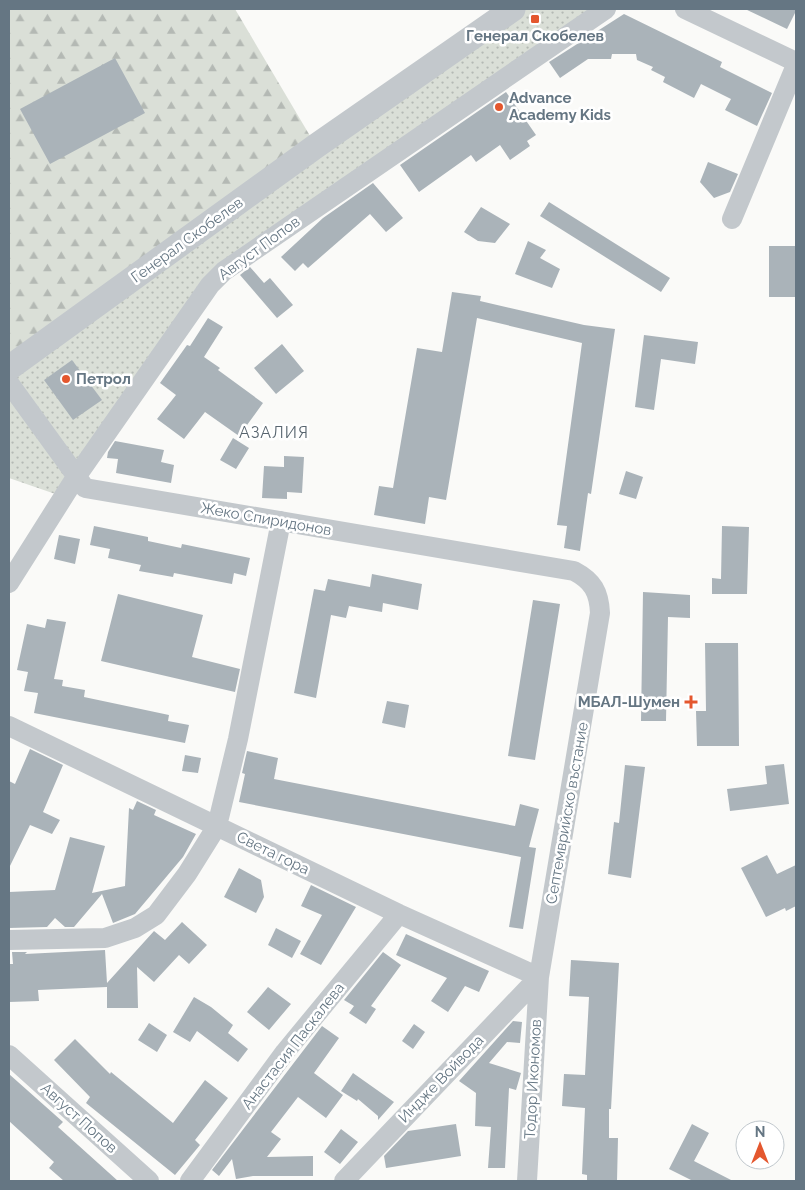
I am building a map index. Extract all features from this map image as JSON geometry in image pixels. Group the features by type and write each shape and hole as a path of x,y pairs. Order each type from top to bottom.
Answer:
{"street":[{"name":"Генерал Скобелев","path":"9,368 316,146 513,9"},
{"name":"Август Попов","path":"9,583 76,477 210,285 224,271 606,9"},
{"path":"686,9 796,63 732,218"},
{"name":"Жеко Спиридонов","path":"9,383 85,488 574,571"},
{"path":"9,940 105,938 135,928 156,915 186,874 217,826 238,739 281,521"},
{"name":"Септемврийско въстание","path":"539,977 600,613 600,600 596,588 587,578 574,571"},
{"name":"Света гора","path":"9,726 399,914 539,977"},
{"name":"Анастасия Паскалева","path":"190,1181 285,1052 399,914"},
{"name":"Индже Войвода","path":"344,1181 539,977"},
{"name":"Тодор Икономов","path":"528,1181 539,977"},
{"name":"Август Попов","path":"9,1055 148,1181"}],"green space":[{"path":"9,9 235,9 316,146 9,368"},
{"path":"513,9 606,9 224,271 64,497 9,478 9,368"}],"building":[{"path":"745,9 796,9 796,11 787,29"},
{"path":"624,14 722,62 720,67 772,93 757,126 725,110 731,99 701,84 694,98 663,82 665,77 651,70 653,67 637,60 636,54 612,54 611,59 588,59 560,78 549,62"},
{"path":"115,58 145,113 50,164 20,109"},
{"path":"506,92 536,135 527,141 530,146 510,160 500,145 476,162 471,155 419,192 400,165"},
{"path":"708,162 738,174 730,192 714,198 700,182"},
{"path":"373,183 403,218 386,232 370,214 308,268 303,263 295,271 281,257 323,218"},
{"path":"549,202 670,278 661,292 540,216"},
{"path":"481,207 510,224 495,243 478,241 464,232"},
{"path":"528,241 546,250 540,258 560,269 552,288 515,274"},
{"path":"769,246 796,246 796,297 769,297"},
{"path":"250,267 264,283 270,278 293,305 277,318 240,275"},
{"path":"452,292 481,296 480,301 584,325 615,329 591,494 588,493 580,551 564,548 567,526 557,525 582,343 477,318 446,500 429,497 425,524 374,515 379,486 393,488 417,348 442,352"},
{"path":"208,318 223,327 204,357 220,368 218,370 263,403 239,436 205,412 184,439 157,419 176,395 160,383 187,345 190,346"},
{"path":"644,335 698,342 695,364 661,359 654,410 635,407"},
{"path":"282,344 304,371 276,394 254,368"},
{"path":"72,360 102,400 73,420 44,380"},
{"path":"233,438 249,448 236,469 220,460"},
{"path":"115,441 164,450 161,462 174,465 171,483 116,473 118,459 107,458 108,452"},
{"path":"284,456 304,457 302,493 287,492 287,499 262,498 264,466 284,467"},
{"path":"626,471 643,477 636,499 619,494"},
{"path":"94,526 148,537 148,541 181,548 182,544 250,558 246,576 234,573 232,584 174,573 173,577 139,571 141,565 108,558 110,549 90,545"},
{"path":"722,526 749,527 747,594 712,594 712,578 721,579"},
{"path":"59,535 80,539 75,564 54,559"},
{"path":"372,574 422,584 418,610 383,603 382,612 349,606 346,618 331,615 316,698 294,693 314,589 325,591 328,579 370,587"},
{"path":"643,592 690,595 690,618 668,617 666,721 641,721"},
{"path":"118,594 203,615 192,657 240,669 235,692 101,661"},
{"path":"533,600 560,604 535,760 508,756"},
{"path":"47,619 66,622 54,679 63,680 62,686 85,690 84,697 169,715 168,721 189,725 185,743 34,713 38,693 24,691 28,672 17,670 27,624 45,628"},
{"path":"705,643 738,643 739,746 697,746 696,711 706,711"},
{"path":"387,701 409,705 405,728 382,723"},
{"path":"30,749 63,765 43,812 60,820 52,834 30,825 9,868 9,781 15,784"},
{"path":"247,751 278,758 274,779 515,826 520,804 539,809 529,847 536,848 523,929 509,927 521,857 239,802 245,774 242,773"},
{"path":"185,755 201,758 198,773 182,771"},
{"path":"784,764 789,804 730,811 727,789 767,784 765,766"},
{"path":"625,765 645,767 631,878 608,874 614,822 619,823"},
{"path":"137,801 156,810 154,815 196,834 183,857 135,914 113,923 102,894 74,927 65,927 55,918 47,927 9,928 9,892 55,890 70,837 105,846 92,893 125,886 129,808 133,810"},
{"path":"767,855 777,874 796,865 796,906 786,911 785,908 766,917 741,868"},
{"path":"239,868 261,880 264,897 256,913 224,897"},
{"path":"311,885 356,907 321,965 300,954 322,915 301,906"},
{"path":"182,922 207,945 189,964 179,955 154,982 137,967 138,1008 107,1008 107,987 38,990 39,1001 9,1002 9,964 13,964 12,952 27,952 25,954 105,950 107,983 154,931 165,940"},
{"path":"276,928 301,941 292,958 268,945"},
{"path":"406,934 489,971 479,992 465,986 448,1012 431,1001 447,978 396,955"},
{"path":"383,952 401,965 371,1006 376,1009 366,1024 349,1013 354,1006 344,1000"},
{"path":"571,960 619,963 611,1109 609,1109 609,1138 618,1138 617,1181 587,1181 587,1175 582,1174 585,1108 562,1106 564,1074 585,1075 589,997 569,996"},
{"path":"268,987 291,1004 269,1030 247,1012"},
{"path":"194,997 211,1007 233,1025 228,1033 248,1049 238,1062 197,1031 190,1042 173,1032"},
{"path":"513,1021 522,1022 520,1043 507,1042 489,1063 521,1073 516,1090 509,1088 505,1168 488,1168 491,1127 475,1126 476,1093 459,1081"},
{"path":"149,1023 167,1035 157,1052 138,1040"},
{"path":"414,1024 425,1032 413,1049 402,1041"},
{"path":"322,1026 339,1038 314,1073 343,1095 326,1118 298,1097 271,1132 281,1139 267,1157 313,1156 313,1176 253,1176 236,1179 232,1159 219,1176 212,1170"},
{"path":"75,1039 110,1074 111,1072 173,1123 205,1080 228,1098 195,1140 200,1145 175,1175 86,1103 90,1097 54,1060"},
{"path":"353,1073 394,1102 378,1120 378,1116 358,1099 357,1101 341,1091"},
{"path":"9,1074 63,1122 58,1127 118,1181 64,1181 49,1168 54,1162 9,1121"},
{"path":"456,1124 461,1156 386,1168 384,1156 408,1131"},
{"path":"692,1124 709,1133 694,1161 733,1181 693,1181 669,1169"},
{"path":"341,1129 358,1142 340,1164 324,1152"}],"place":[{"name":"Генерал Скобелев","path":"535,19"},
{"name":"Advance Academy Kids","path":"499,107"},
{"name":"Петрол","path":"66,379"},
{"name":"МБАЛ-Шумен","path":"691,702"}],"district":[{"name":"АЗАЛИЯ","path":"274,432"}]}
